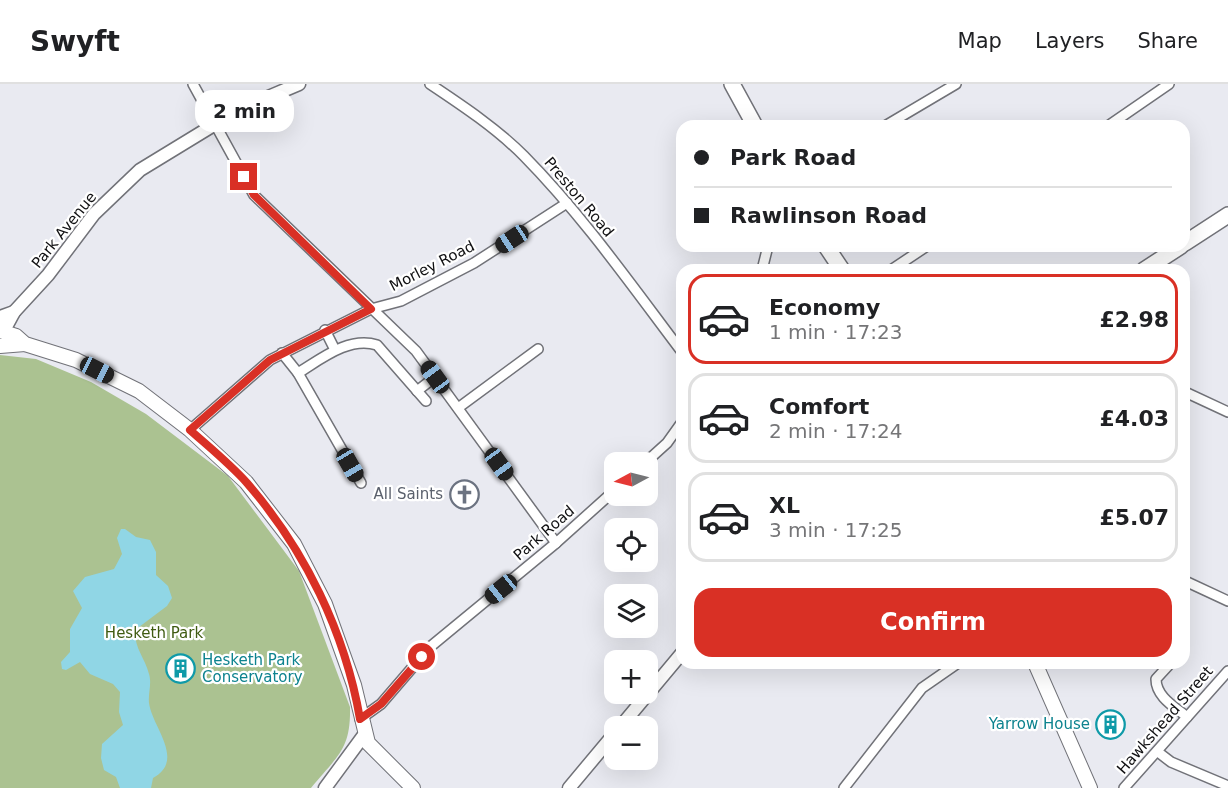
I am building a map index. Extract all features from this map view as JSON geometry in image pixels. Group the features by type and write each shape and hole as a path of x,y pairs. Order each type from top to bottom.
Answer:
{"main road":[{"path":"737,86 752,120"},
{"path":"1190,240 1228,215"},
{"path":"1153,264 1172,252"},
{"path":"0,330 16,336 25,344"},
{"path":"0,346 25,344 76,360 139,391 190,430 246,482 294,544 325,604 354,685 364,735 379,758 413,788"},
{"path":"1038,669 1089,788"}],"street":[{"path":"193,84 254,195 416,351 556,543"},
{"name":"Park Avenue","path":"0,330 7,325 14,312 48,275 94,214 114,192 140,170 213,124 299,84"},
{"name":"Preston Road","path":"430,84 476,116 523,155 567,203 676,344"},
{"path":"895,120 956,84"},
{"path":"1117,120 1169,84"},
{"name":"Morley Road","path":"190,430 270,360 325,330 371,309 401,302 474,263 567,203"},
{"path":"900,264 918,252"},
{"name":"Park Avenue","path":"0,317 14,312"},
{"path":"325,330 335,350"},
{"path":"298,373 335,350 355,343 367,342 377,345 426,401"},
{"path":"458,408 538,349"},
{"path":"282,353 298,373 361,483"},
{"path":"417,391 435,377"},
{"path":"1190,394 1228,412"},
{"path":"657,452 676,430"},
{"name":"Park Road","path":"360,719 381,704 430,647 556,543 604,500"},
{"path":"1190,583 1228,601"},
{"path":"629,716 676,660"},
{"path":"844,788 922,688 949,669"},
{"path":"1165,669 1156,679 1156,688 1187,717"},
{"name":"Hawkshead Street","path":"1124,788 1228,671"},
{"path":"324,788 364,735"},
{"path":"569,788 604,746"},
{"path":"1158,752 1171,762 1228,786"}],"green space":[{"name":"Hesketh Park","path":"0,355 36,359 91,382 146,414 228,476 299,571 350,707 348,733 341,752 311,788 0,788"}],"water":[{"path":"121,529 125,529 136,537 150,540 156,552 156,575 168,586 172,598 167,606 135,630 136,642 150,678 151,712 167,753 167,762 162,771 153,778 151,788 120,788 116,777 104,770 101,758 102,744 123,725 119,712 120,692 113,684 90,674 80,662 66,670 62,669 61,662 70,652 70,629 82,608 73,591 85,577 114,569 122,554 117,538"}],"place":[{"name":"All Saints","path":"464,494"},
{"name":"Hesketh Park Conservatory","path":"181,669"},
{"name":"Yarrow House","path":"1111,724"}],"route":[{"path":"244,177 254,195 371,309 325,330 270,360 190,430 246,482 294,544 325,604 354,685 360,719 381,704 422,657"}]}
